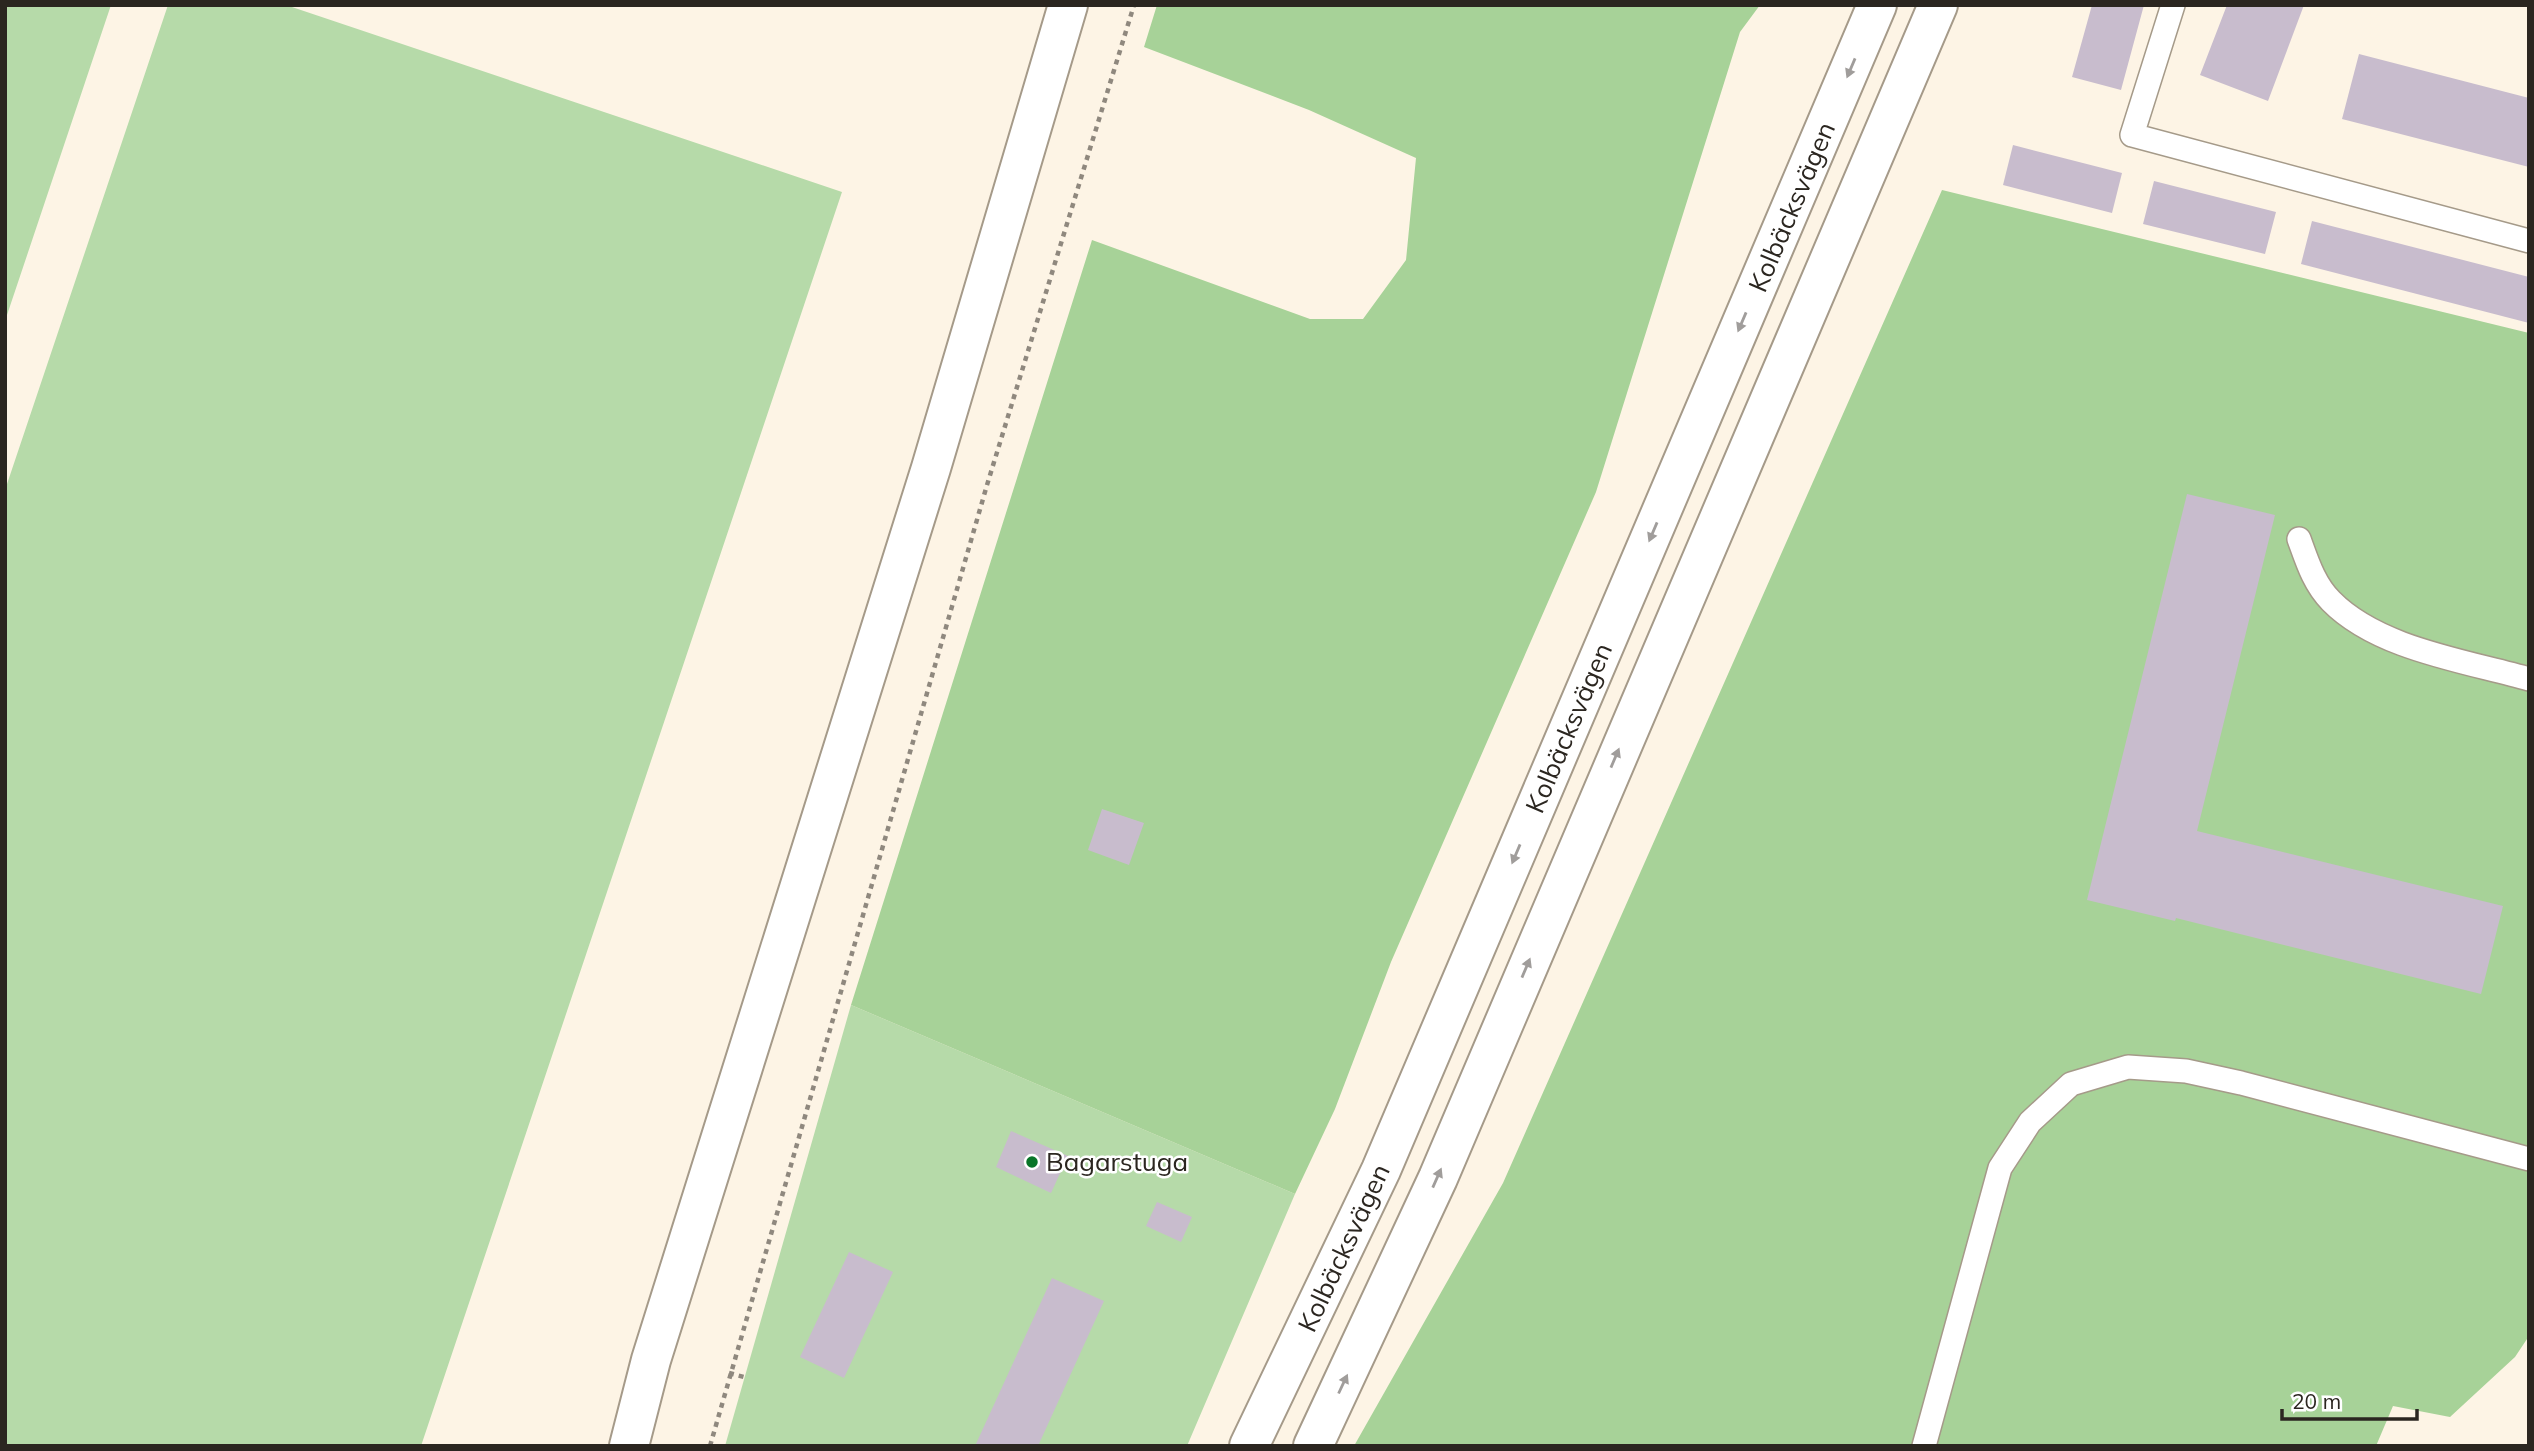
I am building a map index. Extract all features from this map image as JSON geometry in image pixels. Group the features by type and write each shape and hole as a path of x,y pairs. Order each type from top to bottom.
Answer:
{"main road":[{"path":"629,1446 651,1360 931,468 1068,5"},
{"name":"Kolbäcksvägen","path":"1250,1446 1381,1170 1877,5"},
{"name":"Kolbäcksvägen","path":"1313,1446 1438,1178 1938,5"}],"lane":[{"path":"2173,5 2132,135 2529,241"},
{"path":"2299,539 2313,577 2330,600 2354,621 2406,645 2529,678"},
{"path":"1924,1446 2000,1168 2029,1122 2071,1084 2128,1068 2186,1072 2241,1083 2529,1159"}],"path":[{"path":"709,1446 987,485 1134,5"},
{"path":"729,1373 744,1377"}],"green space":[{"path":"5,5 111,5 5,321"},
{"path":"168,5 286,5 842,192 421,1446 5,1446 5,490"},
{"path":"1157,5 1760,5 1740,32 1596,492 1391,962 1335,1109 1295,1194 851,1005 1092,240 1310,319 1363,319 1406,260 1416,158 1309,110 1144,47"},
{"path":"1942,190 2529,333 2529,1336 2515,1357 2450,1417 2393,1406 2376,1446 1354,1446 1503,1183"},
{"path":"851,1005 1295,1194 1187,1446 725,1446"}],"building":[{"path":"2092,5 2144,5 2121,90 2072,77"},
{"path":"2227,5 2304,5 2268,101 2200,75"},
{"path":"2359,54 2529,98 2529,167 2342,119"},
{"path":"2013,145 2122,173 2112,213 2003,185"},
{"path":"2154,181 2276,212 2265,254 2143,224"},
{"path":"2312,221 2529,277 2529,323 2301,264"},
{"path":"2187,494 2275,515 2197,831 2503,906 2481,994 2176,918 2175,921 2087,900"},
{"path":"1102,809 1144,823 1129,865 1088,850"},
{"name":"Bagarstuga","path":"1011,1131 1068,1156 1051,1193 996,1167"},
{"path":"1157,1202 1192,1217 1181,1242 1146,1226"},
{"path":"849,1252 893,1272 844,1378 800,1357"},
{"path":"1052,1278 1104,1301 1038,1446 975,1446"}],"place":[{"name":"Bagarstuga","path":"1032,1162"}]}
